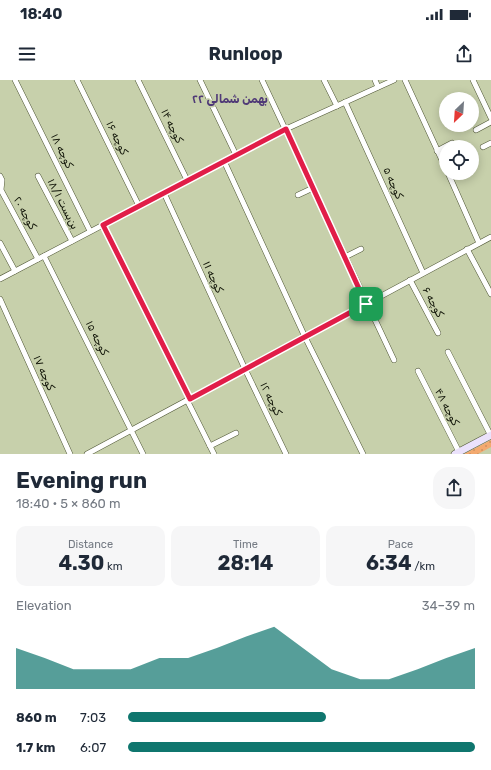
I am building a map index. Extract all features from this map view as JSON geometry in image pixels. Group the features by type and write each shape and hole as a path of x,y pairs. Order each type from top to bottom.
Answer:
{"main road":[{"path":"457,453 491,436"}],"street":[{"name":"کوچه ۱۸","path":"15,80 90,231"},
{"name":"کوچه ۱۶","path":"77,80 139,206"},
{"name":"کوچه ۱۴","path":"138,80 187,180"},
{"path":"200,80 236,155"},
{"path":"262,80 366,304 394,360"},
{"path":"324,80 337,106"},
{"path":"375,80 378,87"},
{"path":"0,279 286,129 394,80"},
{"path":"405,80 439,155"},
{"path":"473,80 491,118"},
{"name":"کوچه ۵","path":"345,102 423,273"},
{"path":"479,128 491,122"},
{"path":"482,147 491,143"},
{"path":"224,161 305,337 363,454"},
{"name":"کوچه ۲۰","path":"0,176 2,180 2,190 41,258"},
{"name":"بن‌بست ۱۸/۱","path":"38,176 72,241"},
{"path":"451,180 479,243"},
{"path":"298,195 312,188"},
{"name":"کوچه ۱۱","path":"164,193 245,369"},
{"path":"103,225 214,454"},
{"path":"87,454 491,237"},
{"path":"0,243 15,271"},
{"path":"345,257 361,249"},
{"path":"467,249 491,294"},
{"name":"کوچه ۱۵","path":"41,258 132,430"},
{"name":"کوچه ۶","path":"410,280 438,333"},
{"name":"کوچه ۱۷","path":"0,300 70,454"},
{"path":"448,352 491,436"},
{"name":"کوچه ۱۲","path":"245,369 286,454"},
{"name":"کوچه ۴۸","path":"418,371 457,453"},
{"path":"132,430 143,454"},
{"path":"210,446 236,433"}],"shaded area":[{"path":"491,440 491,447 478,454 464,454"}],"district":[{"name":"۲۲ بهمن شمالی","path":"230,99"}],"route":[{"path":"286,129 366,304 190,399 103,225 286,129"}]}
